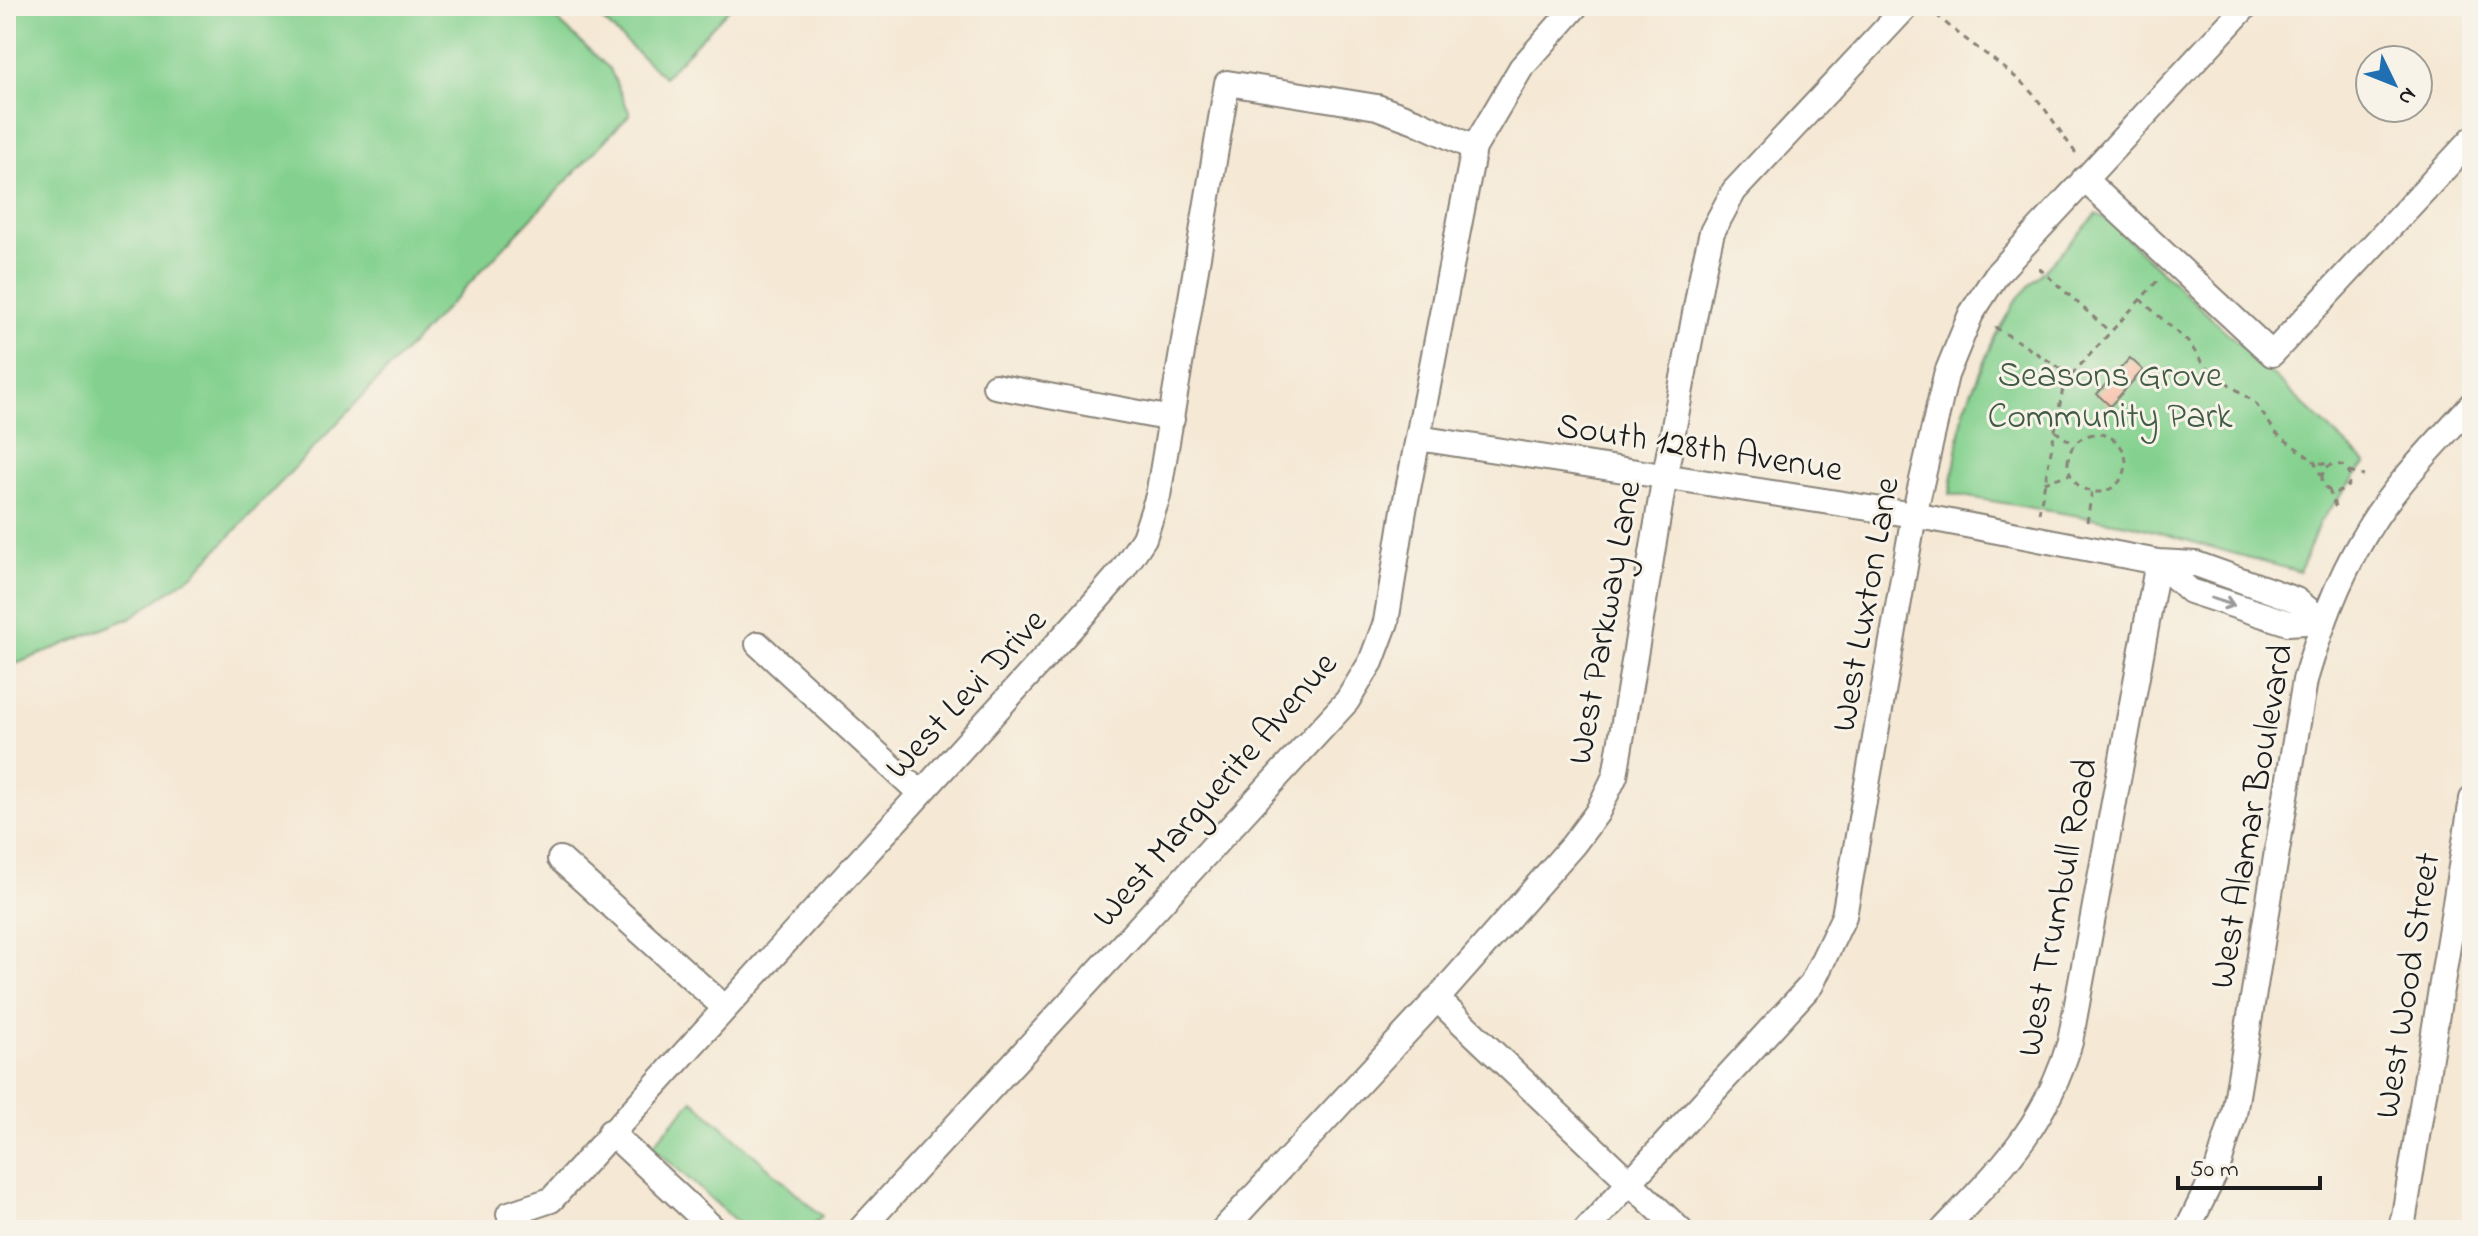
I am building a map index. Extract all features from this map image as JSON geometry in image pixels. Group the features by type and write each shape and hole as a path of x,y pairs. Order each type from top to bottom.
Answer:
{"street":[{"name":"West Marguerite Avenue","path":"860,1230 1347,701 1371,662 1386,622 1474,148 1521,68 1576,6"},
{"name":"West Parkway Lane","path":"1223,1230 1437,999 1573,845 1597,813 1615,776 1665,475 1712,232 1734,191 1907,6"},
{"name":"West Luxton Lane","path":"1586,1230 1811,985 1844,916 1914,515 1946,375 1971,314 1997,274 2246,6"},
{"name":"West Levi Drive","path":"509,1214 551,1200 1122,571 1144,538 1158,496 1227,83 1377,107 1474,148"},
{"path":"2084,179 2272,354 2472,139"},
{"path":"995,386 1172,419"},
{"name":"West Alamar Boulevard","path":"2187,1230 2218,1167 2234,1114 2305,680 2323,621 2341,577 2364,535 2418,463 2472,404"},
{"name":"South 128th Avenue","path":"1418,438 1914,515 2158,562"},
{"path":"2158,562 2190,591 2288,623 2323,621"},
{"name":"West Trumbull Road","path":"1943,1230 2029,1134 2063,1067 2073,1027 2158,562"},
{"path":"758,644 920,793"},
{"name":"West Wood Street","path":"2400,1230 2472,799"},
{"path":"560,859 724,1007"},
{"path":"1437,999 1680,1230"},
{"path":"610,1132 715,1230"}],"path":[{"path":"1928,6 1954,31 2021,83 2040,103 2083,162 2094,149 2104,159"},
{"path":"2039,268 2110,332"},
{"path":"2039,513 2064,383 2162,276"},
{"path":"2140,299 2190,344 2204,366 2255,403 2277,434 2314,461 2340,465 2348,472 2364,476"},
{"path":"1995,327 2071,375"},
{"path":"2054,431 2075,445"},
{"path":"2102,434 2111,437 2123,450 2126,468 2110,489 2092,491 2080,486 2071,474 2069,458 2075,445 2084,437 2102,434"},
{"path":"2314,461 2323,484 2339,509"},
{"path":"2322,478 2324,471 2331,466"},
{"path":"2348,472 2347,487 2352,492"},
{"path":"2044,482 2071,474"},
{"path":"2329,490 2338,492 2347,487"},
{"path":"2087,522 2092,491"}],"green space":[{"path":"6,6 542,6 610,69 630,114 194,574 130,618 6,668"},
{"path":"587,6 732,6 664,77"},
{"name":"Seasons Grove Community Park","path":"2097,214 2106,219 2366,463 2319,523 2300,572 2132,525 1950,494 1964,409 1995,336 2016,300"},
{"path":"693,1100 822,1216 809,1230 746,1230 652,1146"}],"building":[{"path":"2130,358 2143,370 2110,406 2097,394"}]}
